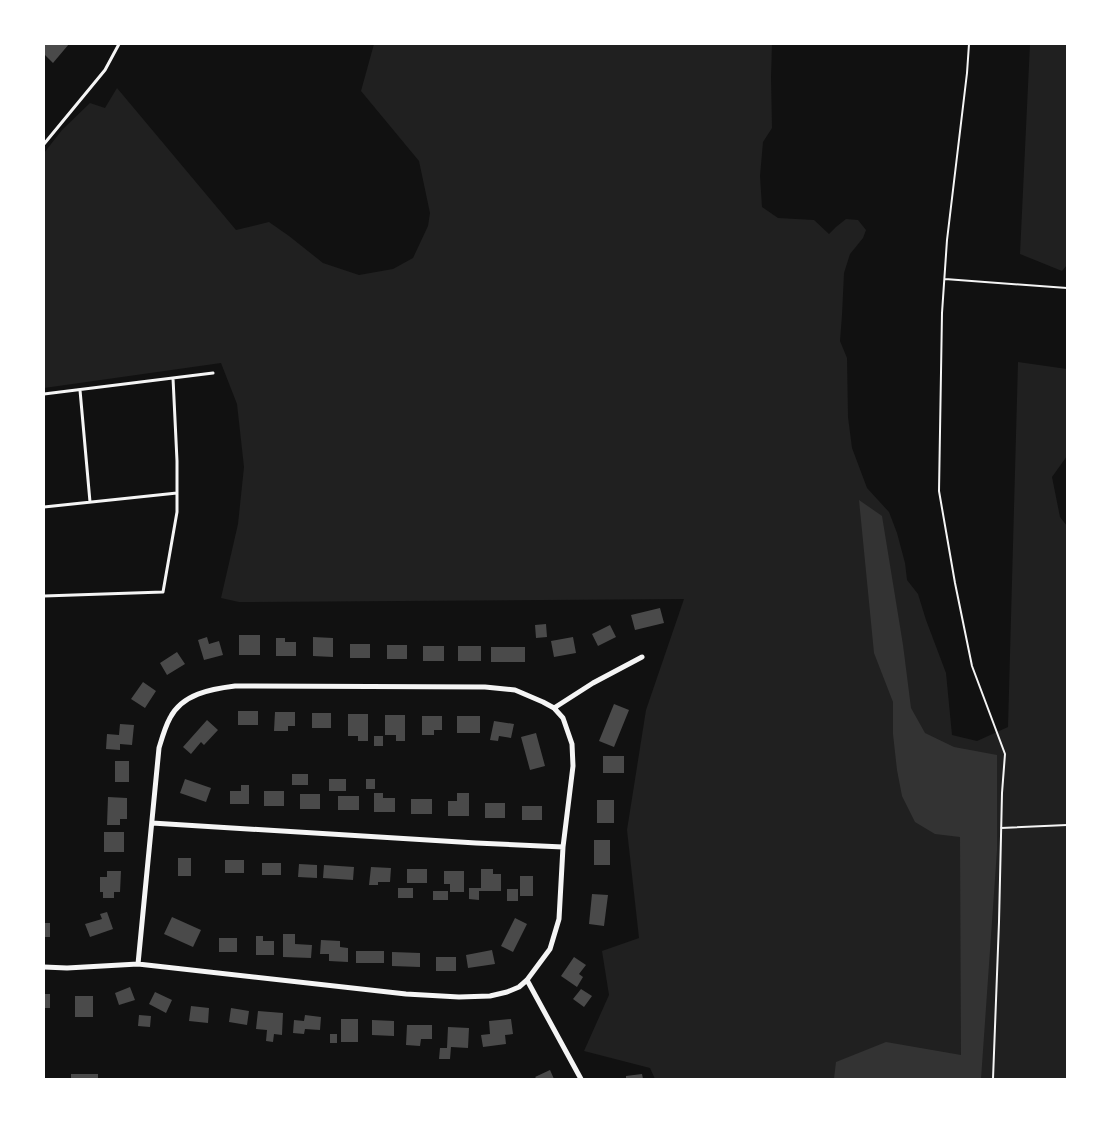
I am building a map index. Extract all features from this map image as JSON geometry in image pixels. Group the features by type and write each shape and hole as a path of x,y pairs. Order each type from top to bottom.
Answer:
{"street":[{"path":"554,708 593,683 642,657"},
{"path":"44,967 67,968 138,964 406,994 450,997 490,996 519,987 527,980 550,949 559,919 563,847 573,766 572,744 563,718 554,708 515,690 485,687 235,686 217,688 191,696 170,717 159,748 138,964"},
{"path":"152,823 563,847"},
{"path":"527,980 581,1079"}],"lane":[{"path":"44,144 105,70 119,44"},
{"path":"44,394 214,374"},
{"path":"44,596 162,592 177,512 177,461 173,378"},
{"path":"80,390 90,502"},
{"path":"44,507 177,493"}],"path":[{"path":"969,44 947,240 942,314 939,491 972,666 1005,754 1002,793 993,1079"},
{"path":"945,279 1067,288"},
{"path":"1002,828 1067,825"}],"shaded area":[{"path":"374,44 772,44 772,128 763,142 760,176 762,207 778,218 814,220 829,234 846,219 858,220 866,230 863,238 850,254 844,273 840,341 847,358 848,417 852,448 867,488 889,512 905,563 907,580 918,594 946,673 952,735 977,741 1008,727 1018,362 1067,369 1067,456 1052,477 1060,517 1067,526 1067,1079 655,1079 650,1068 584,1051 609,995 602,951 639,938 627,830 646,710 684,599 239,602 221,598 238,524 244,467 237,404 221,363 44,388 44,153 62,130 90,103 105,108 117,88 236,230 269,222 323,263 359,275 393,269 413,258 428,226 430,213 419,161 361,91"},
{"path":"1030,44 1067,44 1067,265 1062,271 1020,254"},
{"path":"859,500 882,516 911,708 925,733 954,747 997,755 997,850 981,1079 834,1079 836,1062 886,1042 961,1055 960,837 935,834 915,822 902,796 893,734 893,702 874,653"}],"building":[{"path":"44,44 69,44 53,63 44,54"},
{"path":"660,608 664,623 635,630 631,615"},
{"path":"546,624 547,637 536,638 535,625"},
{"path":"610,625 616,637 598,646 592,634"},
{"path":"239,635 260,635 260,655 239,655"},
{"path":"207,637 209,644 219,641 223,655 204,660 198,640"},
{"path":"313,637 333,638 333,657 313,656"},
{"path":"573,637 576,653 554,657 551,641"},
{"path":"276,638 285,638 285,642 296,642 296,656 276,656"},
{"path":"350,644 370,644 370,658 350,658"},
{"path":"387,645 407,645 407,659 387,659"},
{"path":"423,646 444,646 444,661 423,661"},
{"path":"458,646 481,646 481,661 458,661"},
{"path":"491,647 525,647 525,662 491,662"},
{"path":"177,652 185,664 167,675 160,663"},
{"path":"143,682 156,691 145,708 131,699"},
{"path":"614,704 629,710 614,747 599,741"},
{"path":"238,711 258,711 258,725 238,725"},
{"path":"275,712 295,712 295,726 288,726 288,731 274,731"},
{"path":"312,713 331,713 331,728 312,728"},
{"path":"348,714 368,714 368,741 358,741 358,736 348,736"},
{"path":"385,715 405,715 405,741 396,741 396,735 385,735"},
{"path":"422,716 442,716 442,730 434,730 434,735 422,735"},
{"path":"457,716 480,716 480,733 457,733"},
{"path":"207,720 218,730 204,745 201,742 191,754 183,747"},
{"path":"494,721 514,724 511,738 499,736 498,741 490,740"},
{"path":"120,724 134,725 132,745 120,744 120,750 106,749 107,734 119,735"},
{"path":"536,733 545,766 530,770 521,737"},
{"path":"374,736 383,736 383,746 374,746"},
{"path":"603,756 624,756 624,773 603,773"},
{"path":"115,761 129,761 129,782 115,782"},
{"path":"292,774 308,774 308,785 292,785"},
{"path":"185,779 211,788 206,802 180,793"},
{"path":"329,779 346,779 346,791 329,791"},
{"path":"366,779 375,779 375,789 366,789"},
{"path":"241,785 249,785 249,804 230,804 230,791 241,791"},
{"path":"264,791 284,791 284,806 264,806"},
{"path":"374,793 383,793 383,798 395,798 395,812 374,812"},
{"path":"457,793 469,793 469,816 448,816 448,801 457,801"},
{"path":"300,794 320,794 320,809 300,809"},
{"path":"338,796 359,796 359,810 338,810"},
{"path":"108,797 127,798 127,819 120,819 120,825 107,825"},
{"path":"411,799 432,799 432,814 411,814"},
{"path":"597,800 614,800 614,823 597,823"},
{"path":"485,803 505,803 505,818 485,818"},
{"path":"522,806 542,806 542,820 522,820"},
{"path":"104,832 124,832 124,852 104,852"},
{"path":"594,840 610,840 610,865 594,865"},
{"path":"178,858 191,858 191,876 178,876"},
{"path":"225,860 244,860 244,873 225,873"},
{"path":"262,863 281,863 281,875 262,875"},
{"path":"299,864 317,865 317,878 298,877"},
{"path":"324,865 354,867 353,880 323,878"},
{"path":"371,867 391,868 390,882 378,882 378,885 369,885"},
{"path":"407,869 427,869 427,883 407,883"},
{"path":"481,869 493,869 493,874 501,874 501,891 479,891 479,900 469,899 469,888 481,888"},
{"path":"107,871 121,871 120,892 114,892 114,898 103,898 103,892 100,892 100,877 107,877"},
{"path":"444,871 464,871 464,892 450,892 450,884 444,884"},
{"path":"520,876 533,876 533,896 520,896"},
{"path":"398,888 413,888 413,898 398,898"},
{"path":"507,889 518,889 518,901 507,901"},
{"path":"433,891 448,891 448,900 433,900"},
{"path":"592,894 608,895 604,926 589,924"},
{"path":"107,912 113,929 90,937 85,924 102,919 100,914"},
{"path":"172,917 201,930 193,947 164,934"},
{"path":"515,918 527,924 513,952 501,946"},
{"path":"44,923 50,923 50,937 44,937"},
{"path":"283,934 295,934 295,944 312,945 311,958 283,957"},
{"path":"256,936 263,936 263,941 274,941 274,955 256,955"},
{"path":"219,938 237,938 237,952 219,952"},
{"path":"321,940 340,941 340,947 348,948 348,962 329,961 329,954 320,954"},
{"path":"492,950 495,964 468,968 466,955"},
{"path":"356,951 384,951 384,963 356,963"},
{"path":"392,952 420,953 420,967 392,966"},
{"path":"436,957 456,957 456,971 436,971"},
{"path":"574,957 586,965 579,974 583,977 577,987 561,976"},
{"path":"130,987 135,1000 119,1005 115,993"},
{"path":"581,989 592,996 584,1007 573,999"},
{"path":"155,992 172,1000 166,1013 149,1004"},
{"path":"44,994 50,994 50,1008 44,1008"},
{"path":"75,996 93,996 93,1017 75,1017"},
{"path":"191,1006 209,1008 208,1023 189,1021"},
{"path":"231,1008 249,1011 247,1025 229,1022"},
{"path":"258,1011 283,1013 282,1035 274,1034 273,1042 266,1041 267,1030 256,1029"},
{"path":"139,1015 151,1016 150,1027 138,1026"},
{"path":"305,1015 321,1017 320,1030 305,1029 304,1034 293,1033 294,1020 304,1021"},
{"path":"341,1019 358,1019 358,1042 341,1042"},
{"path":"511,1019 513,1034 505,1035 506,1044 483,1047 481,1035 490,1034 489,1021"},
{"path":"372,1020 394,1021 394,1036 372,1035"},
{"path":"407,1025 432,1025 432,1039 421,1039 420,1046 406,1045"},
{"path":"448,1027 469,1028 468,1048 451,1047 450,1059 439,1059 440,1048 447,1048"},
{"path":"330,1034 337,1034 337,1043 330,1043"},
{"path":"550,1070 554,1079 537,1079 535,1077"},
{"path":"71,1074 98,1074 98,1079 71,1079"},
{"path":"642,1074 643,1079 626,1079 626,1076"}]}
